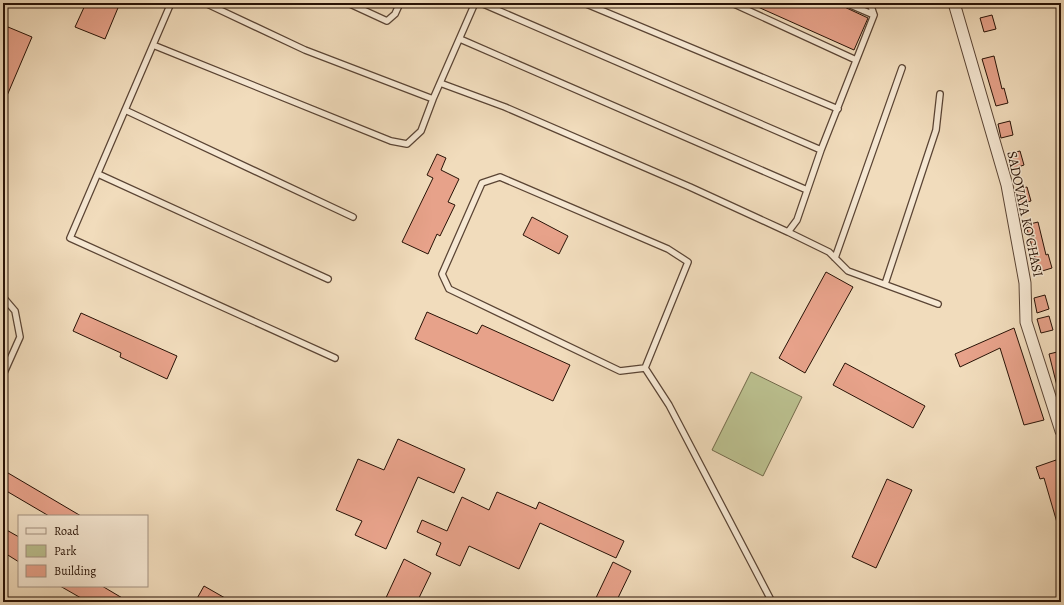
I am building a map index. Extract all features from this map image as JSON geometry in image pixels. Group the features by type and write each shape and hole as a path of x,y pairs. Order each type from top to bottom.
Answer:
{"street":[{"name":"SADOVAYA KO'CHASI","path":"954,3 1007,185 1025,283 1026,322 1061,431"}],"lane":[{"path":"172,3 70,238 335,358"},
{"path":"205,3 305,50 433,99"},
{"path":"348,3 387,20 395,14 400,3"},
{"path":"153,45 390,141 407,144 421,131 433,99 475,3"},
{"path":"481,3 821,150"},
{"path":"584,3 838,109"},
{"path":"732,3 856,60"},
{"path":"846,3 874,15"},
{"path":"788,232 797,220 821,150 874,15 870,3"},
{"path":"460,39 807,190"},
{"path":"835,258 902,68"},
{"path":"440,83 505,107 690,187 829,252 848,270 938,304"},
{"path":"885,284 936,130 940,94"},
{"path":"125,110 353,217"},
{"path":"98,174 328,279"},
{"path":"500,177 668,249 688,262 645,368 620,371 450,289 442,274 482,183 500,177"},
{"path":"3,297 15,310 20,337 3,374"},
{"path":"645,368 669,405 772,602"}],"green space":[{"path":"751,372 802,397 763,476 712,450"}],"building":[{"path":"86,3 120,3 105,39 75,27"},
{"path":"749,3 836,3 868,18 854,50"},
{"path":"992,15 996,29 984,32 980,18"},
{"path":"8,27 32,37 3,105 3,38"},
{"path":"994,56 1002,89 1004,88 1008,103 996,106 982,59"},
{"path":"1010,121 1013,135 1001,138 998,124"},
{"path":"1020,151 1024,165 1012,169 1008,154"},
{"path":"437,154 446,158 441,170 459,179 448,202 455,205 440,236 437,234 428,254 402,242 433,178 427,175"},
{"path":"1027,187 1031,201 1019,204 1015,190"},
{"path":"532,217 568,236 559,254 523,235"},
{"path":"1038,222 1046,255 1048,254 1052,268 1039,272 1026,225"},
{"path":"826,272 853,287 805,373 779,358"},
{"path":"1045,295 1049,309 1037,313 1034,298"},
{"path":"427,312 477,334 482,325 570,365 553,401 415,339"},
{"path":"81,313 177,356 167,379 120,357 121,353 73,331"},
{"path":"1049,316 1053,330 1041,333 1037,319"},
{"path":"1014,328 1044,420 1024,425 1000,348 960,367 955,354"},
{"path":"1061,351 1061,385 1057,386 1049,354"},
{"path":"845,363 925,406 913,428 833,385"},
{"path":"398,439 465,469 454,493 418,477 386,549 355,535 362,521 336,510 358,459 384,470"},
{"path":"1056,460 1061,477 1061,526 1058,526 1044,478 1040,479 1036,467"},
{"path":"3,470 79,515 47,515 3,489"},
{"path":"887,479 912,490 876,568 852,557"},
{"path":"497,492 536,509 539,502 624,541 616,558 540,523 519,569 469,546 460,566 436,555 441,543 417,532 422,520 447,531 462,497 489,510"},
{"path":"3,528 18,536 18,561 3,552"},
{"path":"404,559 431,573 417,602 384,602"},
{"path":"613,562 631,571 616,602 594,602"},
{"path":"204,586 232,602 195,602"},
{"path":"62,587 104,587 129,602 88,602"}]}
